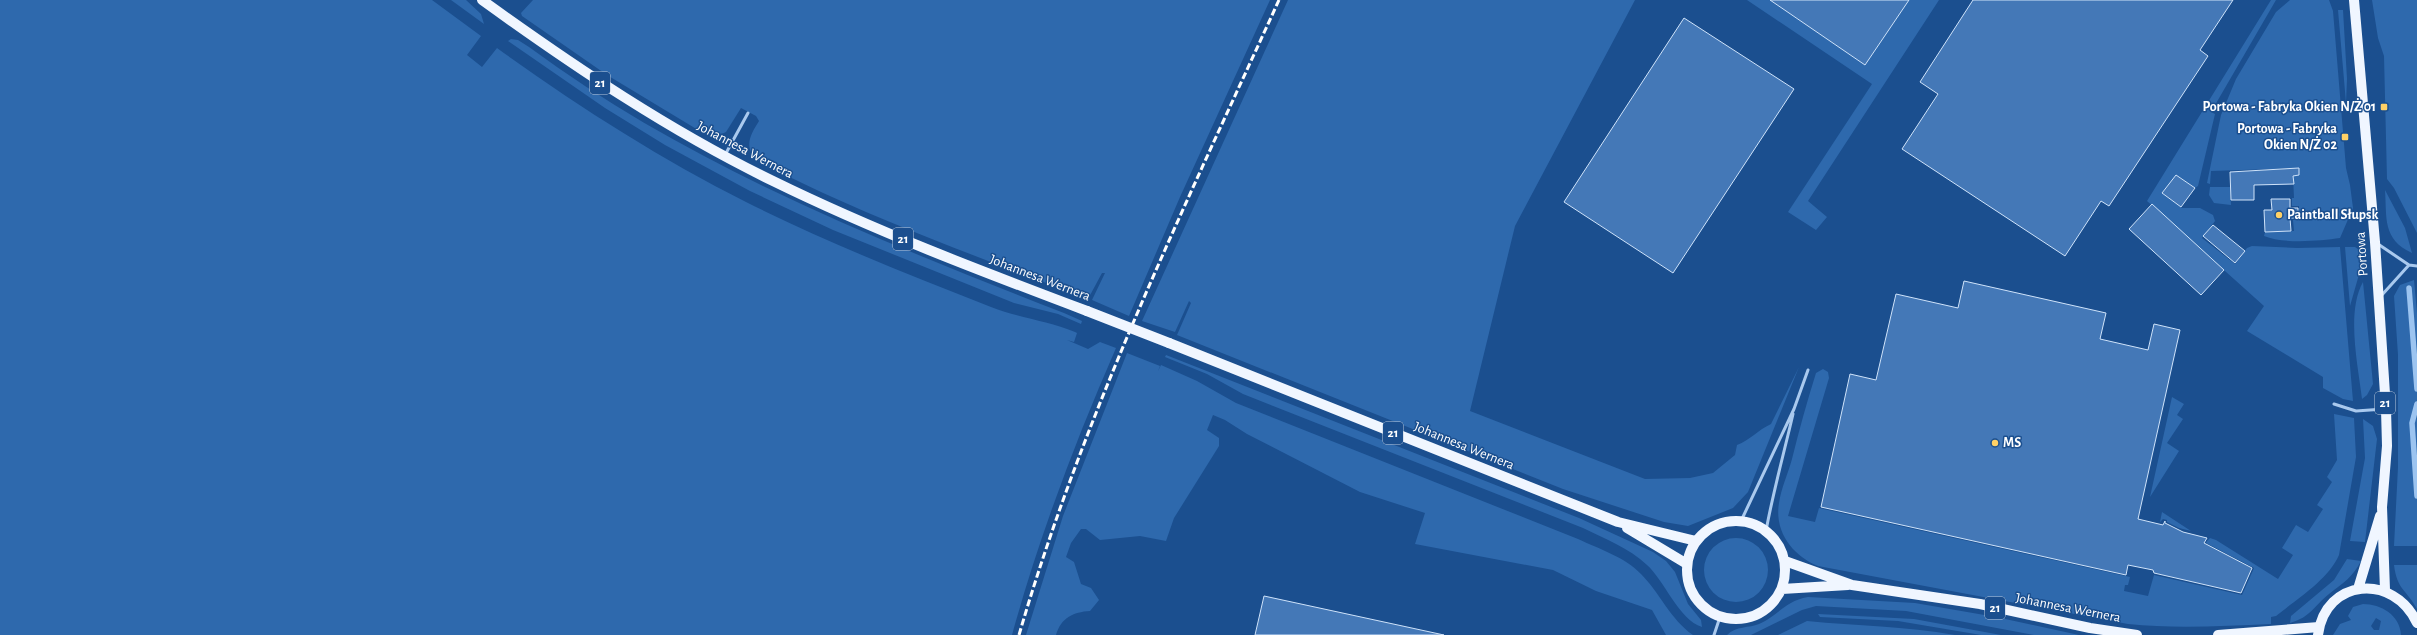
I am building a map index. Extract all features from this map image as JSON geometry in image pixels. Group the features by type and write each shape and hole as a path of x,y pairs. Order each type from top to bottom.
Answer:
{"main road":[{"name":"Johannesa Wernera","path":"482,0 616,94 724,156 814,201 949,259 1087,311 1618,522 1696,541"},
{"name":"Portowa","path":"2354,0 2375,242 2386,409 2387,446 2382,507 2385,590"},
{"name":"Portowa","path":"2358,589 2382,507"},
{"path":"1741,521 1756,525 1766,531 1781,550 1785,561 1785,575 1782,589 1774,602 1763,612 1742,619 1720,617 1701,605 1689,586 1687,564 1690,552 1696,541 1705,531 1717,524 1741,521"},
{"name":"Johannesa Wernera","path":"1618,522 1687,564"},
{"name":"Johannesa Wernera","path":"1785,561 1852,585 1980,604 2090,628 2137,635"},
{"name":"Johannesa Wernera","path":"1782,589 1852,585"},
{"path":"2218,635 2318,631 2326,610 2340,596 2358,589 2372,588 2385,590 2400,598 2411,610 2417,623"}],"lane":[{"path":"724,156 748,113"},
{"path":"2375,242 2409,265 2417,266"},
{"path":"2379,299 2409,265"},
{"path":"1741,521 1794,409 1808,370"},
{"path":"2334,404 2356,411 2386,409"},
{"path":"1766,531 1794,409"},
{"path":"1714,635 1720,617"}],"shaded area":[{"path":"0,0 432,0 481,36 467,55 482,67 497,48 618,130 746,202 837,244 960,295 1002,311 1075,332 1077,333 1074,342 1067,340 1088,349 1100,342 1116,348 1072,454 1034,562 1012,635 0,635"},
{"path":"451,0 466,0 481,14 484,24"},
{"path":"533,0 1270,0 1180,197 1129,316 1092,300 1105,273 1102,273 1088,299 908,229 768,168 756,159 750,150 749,145 751,137 759,121 756,116 741,108 726,132 717,136 703,133 607,75 522,16 521,13"},
{"path":"1288,0 1635,0 1515,226 1470,411 1645,479 1690,478 1713,473 1735,455 1737,445 1771,424 1799,367 1748,492 1733,508 1688,526 1664,522 1563,489 1177,335 1191,303 1189,301 1175,332 1142,321"},
{"path":"1747,0 1770,0 1865,65 1909,0 1939,0 1808,201 1827,217 1816,230 1788,212 1872,84"},
{"path":"2271,0 2276,0 2211,112 2215,114 2198,186 2195,188 2176,175 2162,193 2182,208 2200,208 2213,215 2215,221 2202,238 2235,264 2247,248 2252,246 2297,248 2340,247 2353,401 2343,399 2323,388 2323,377 2247,331 2264,306 2147,201"},
{"path":"2290,0 2329,0 2333,11 2346,168 2353,208 2340,238 2312,241 2291,241 2272,239 2264,236 2265,232 2294,231 2293,220 2299,219 2299,206 2292,206 2292,198 2294,198 2293,176 2299,175 2299,168 2211,171 2210,184 2207,183 2221,115 2236,79 2276,12"},
{"path":"2372,0 2417,0 2417,233 2394,188 2387,179 2384,56 2378,38"},
{"path":"2338,10 2343,10 2347,79 2346,103"},
{"path":"511,39 518,40 591,90 655,129 720,165 788,198 925,258 1064,313 1082,321 1081,324 1058,314 1014,303 833,230 750,191 665,145 605,108 508,41"},
{"path":"2210,187 2230,187 2231,205 2214,203 2209,195"},
{"path":"2385,190 2405,228 2412,253 2395,241 2388,227"},
{"path":"2345,247 2355,247 2362,252 2362,264 2350,306"},
{"path":"2414,280 2417,313 2417,546 2394,546 2398,467 2398,355 2394,296 2400,285"},
{"path":"2363,282 2373,384 2367,395 2362,399 2356,355 2354,323 2358,294"},
{"path":"1127,353 1160,366 1158,371 1161,365 1197,381 1236,403 1578,539 1611,554 1635,568 1648,581 1671,614 1693,635 1666,635 1652,610 1596,591 1553,570 1415,544 1425,513 1360,492 1213,415 1207,430 1219,438 1219,446 1174,518 1166,541 1140,536 1100,540 1086,529 1081,529 1071,543 1066,557 1074,562 1081,584 1091,588 1099,600 1090,611 1078,613 1064,620 1056,635 1026,635 1063,516"},
{"path":"1166,355 1579,518 1653,552 1666,561 1675,572 1688,604 1701,620 1702,627 1694,623 1686,616 1660,580 1647,565 1616,544 1583,528 1243,394 1207,374 1165,357"},
{"path":"1823,369 1828,372 1829,378 1788,516 1815,522 1819,508 2130,577 2128,585 2125,585 2124,591 2148,596 2154,575 2242,595 2254,568 2206,543 2207,541 2210,538 2216,540 2278,579 2293,555 2282,548 2296,525 2308,532 2323,509 2317,505 2332,482 2327,477 2337,460 2334,414 2354,418 2356,457 2339,555 2334,564 2320,581 2276,616 2271,617 2271,624 2199,627 2146,626 2128,624 1818,566 1801,556 1787,542 1779,524 1778,514 1781,492 1816,373"},
{"path":"2172,397 2184,404 2177,415 2183,419 2167,443 2179,451 2150,497"},
{"path":"2363,419 2373,426 2377,439 2365,542 2350,541 2365,458"},
{"path":"2162,512 2191,531 2179,528 2167,522 2167,520 2163,519 2160,522"},
{"path":"1736,538 1754,543 1759,547 1763,552 1768,570 1763,588 1759,593 1754,597 1736,602 1718,597 1713,593 1709,588 1704,570 1709,552 1713,547 1718,543"},
{"path":"2347,559 2361,561 2351,576 2324,598 2303,618 2290,623 2291,616 2334,580"},
{"path":"2394,565 2417,565 2417,609 2397,580"},
{"path":"1808,597 1915,603 1996,617 2079,635 2034,635 1906,611 1816,606 1802,610 1751,635 1727,635 1734,630 1759,624 1793,602"},
{"path":"2363,604 2376,606 2383,609 2393,616 2400,628 2401,635 2333,635 2340,624 2351,620 2348,616 2353,607","holes":["2376,618 2381,621 2379,630 2374,630 2371,626"]},
{"path":"1818,614 1914,619 2001,635 1981,635 1898,621 1820,617"},
{"path":"1807,621 1899,628 1955,635 1778,635"}],"building":[{"path":"1770,0 1909,0 1865,65"},
{"path":"1973,0 2233,0 2200,50 2208,56 2109,206 2101,201 2065,256 1902,149 1938,94 1920,82"},
{"path":"1684,18 1794,89 1673,273 1564,202"},
{"path":"2299,168 2299,175 2293,176 2294,184 2254,185 2254,200 2231,200 2230,172"},
{"path":"2176,175 2195,188 2181,207 2162,193"},
{"path":"2271,199 2290,199 2290,208 2298,208 2298,218 2290,218 2291,231 2265,232 2264,210 2272,210"},
{"path":"2152,204 2224,270 2201,295 2129,229"},
{"path":"2213,225 2245,251 2235,263 2203,236"},
{"name":"MS","path":"1964,281 2106,313 2100,339 2148,350 2154,324 2180,330 2138,519 2163,525 2165,521 2165,523 2183,532 2207,538 2204,543 2252,568 2241,593 2154,573 2153,570 2128,565 2126,575 1821,507 1850,374 1876,380 1896,294 1958,308"},
{"path":"1264,596 1444,635 1255,635"}],"waterway":[{"path":"2409,288 2417,389"},
{"path":"2417,404 2412,423 2417,496"}],"railway":[{"path":"1019,635 1073,472 1104,392 1172,234 1279,0"}],"place":[{"name":"Portowa - Fabryka Okien N/Ż 01","path":"2384,107"},
{"name":"Portowa - Fabryka Okien N/Ż 02","path":"2345,137"},
{"name":"Paintball Słupsk","path":"2279,215"},
{"name":"MS","path":"1995,443"}]}
